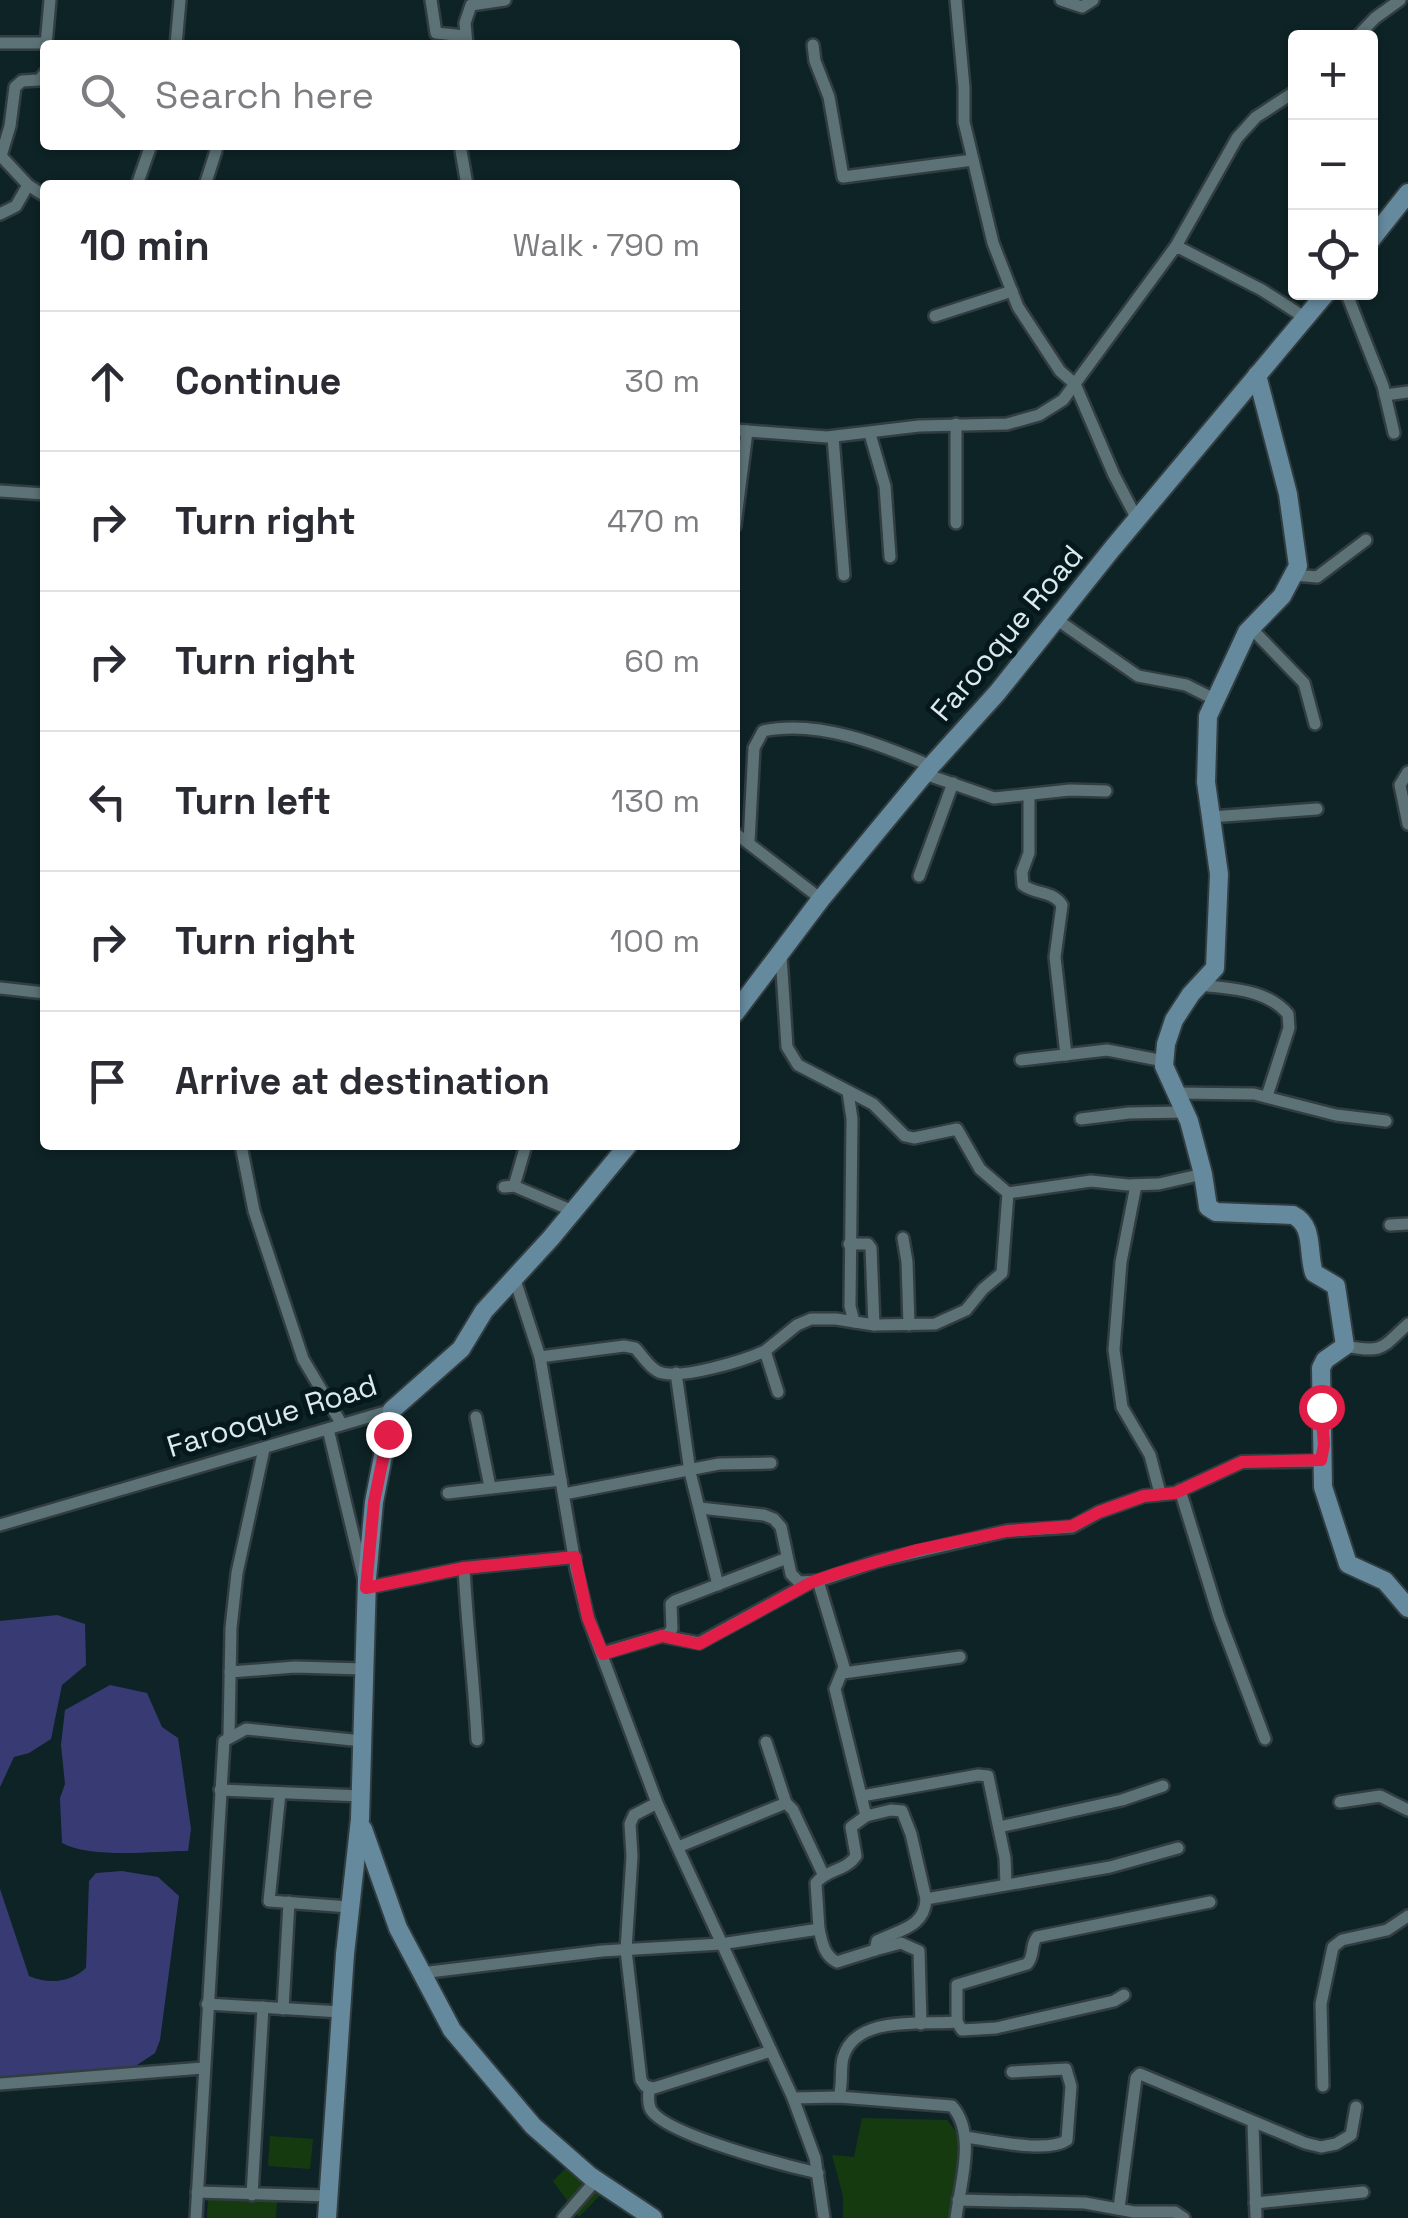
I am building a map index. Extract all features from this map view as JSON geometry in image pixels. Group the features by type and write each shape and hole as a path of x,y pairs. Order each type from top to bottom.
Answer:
{"main road":[{"path":"1378,231 1408,193"},
{"name":"Farooque Road","path":"740,1006 822,899 998,692 1320,300"},
{"path":"1257,375 1288,494 1298,566 1282,596 1251,628 1214,699 1206,736 1206,782 1219,874 1216,968 1191,994 1174,1020 1164,1061 1166,1076 1186,1112 1206,1201 1212,1210 1292,1215 1304,1222 1314,1273 1336,1286 1345,1346 1325,1360 1321,1368 1323,1487 1348,1564 1385,1581 1408,1608"},
{"name":"Farooque Road","path":"392,1410 461,1349 484,1311 515,1280 624,1150"},
{"path":"327,2218 349,1907 360,1818 366,1588 374,1502 392,1410"},
{"path":"360,1818 398,1928 452,2030 532,2126 596,2180 653,2218"}],"street":[{"path":"46,40 50,0"},
{"path":"176,40 180,0"},
{"path":"430,0 436,33 462,40"},
{"path":"466,40 466,14 471,5 505,0"},
{"path":"956,0 964,122 988,228 1018,307 1054,364 1075,384 1137,520"},
{"path":"1061,0 1082,8 1092,0"},
{"path":"1364,30 1400,0"},
{"path":"0,44 40,44"},
{"path":"814,46 815,62 829,97 844,177 973,160"},
{"path":"40,79 15,86 10,126 0,155 40,192"},
{"path":"741,430 833,437 956,424 1007,424 1038,415 1063,400 1176,246 1236,138 1256,117 1288,97"},
{"path":"139,180 150,150"},
{"path":"461,150 466,180"},
{"path":"207,180 216,152"},
{"path":"0,214 16,206 28,184"},
{"path":"1176,246 1262,290 1304,317"},
{"path":"935,316 1012,291"},
{"path":"1349,300 1385,395 1394,432"},
{"path":"1385,395 1408,392"},
{"path":"956,424 956,523"},
{"path":"870,434 885,486 890,556"},
{"path":"833,437 844,575"},
{"path":"0,491 40,494"},
{"path":"1294,575 1317,577 1366,540"},
{"path":"1056,619 1138,676 1186,686 1214,699"},
{"path":"1251,628 1304,683 1315,724"},
{"path":"749,842 754,748 763,731 784,728 852,736 994,798 1070,790 1106,791"},
{"path":"1408,772 1400,786 1408,824"},
{"path":"920,876 953,783"},
{"path":"1030,794 1029,852 1021,878 1022,885 1054,896 1062,906 1055,957 1066,1055"},
{"path":"1211,816 1317,809"},
{"path":"740,836 822,899"},
{"path":"781,952 782,1001 790,1054 798,1065 873,1104 905,1136 914,1138 957,1129 980,1170 1008,1193 1091,1180 1159,1184 1203,1174"},
{"path":"1201,986 1258,994 1288,1014 1288,1028 1267,1096"},
{"path":"0,988 40,992"},
{"path":"1021,1060 1107,1050 1164,1061"},
{"path":"848,1092 852,1106 849,1244 854,1322"},
{"path":"1176,1093 1267,1096 1307,1109 1386,1121"},
{"path":"1082,1119 1186,1112"},
{"path":"242,1150 254,1210 303,1359 331,1412 366,1588 464,1568 575,1557"},
{"path":"524,1150 509,1187 573,1211"},
{"path":"1136,1185 1121,1262 1114,1350 1122,1407 1150,1455 1160,1493"},
{"path":"540,1357 624,1346 635,1348 655,1370 676,1374 733,1363 765,1351 811,1319 836,1318 874,1325 935,1324 966,1310 1002,1273 1008,1193"},
{"path":"1390,1226 1408,1224"},
{"path":"902,1238 908,1262 909,1325"},
{"path":"849,1244 868,1244 872,1248 874,1325"},
{"path":"515,1280 540,1357 588,1618 657,1803 793,2098 818,2173 824,2218"},
{"path":"1345,1346 1384,1347 1408,1324"},
{"path":"765,1351 778,1392"},
{"path":"676,1374 690,1472 718,1584"},
{"name":"Farooque Road","path":"0,1525 392,1410"},
{"path":"476,1417 490,1488"},
{"path":"196,2218 222,1748 229,1735 237,1572 264,1449"},
{"path":"662,1636 699,1644 815,1582 864,1565 1007,1531 1072,1526 1099,1512 1180,1490 1242,1462 1321,1460"},
{"path":"564,1494 719,1464 771,1463"},
{"path":"448,1493 561,1480"},
{"path":"1180,1490 1219,1617 1265,1739"},
{"path":"700,1508 774,1519 780,1527 791,1574 799,1582 815,1582"},
{"path":"603,1654 662,1636 672,1629 674,1601 788,1558"},
{"path":"464,1568 476,1740"},
{"path":"815,1582 844,1673"},
{"path":"866,1816 836,1690 838,1679 844,1673 960,1656"},
{"path":"230,1672 295,1667 364,1669"},
{"path":"229,1735 246,1729 362,1740"},
{"path":"766,1742 786,1802 822,1874"},
{"path":"862,1796 985,1774 992,1786 1006,1884"},
{"path":"999,1828 1163,1786"},
{"path":"220,1790 360,1796"},
{"path":"280,1793 269,1901 349,1907"},
{"path":"1340,1802 1380,1796 1408,1810"},
{"path":"678,1847 786,1802"},
{"path":"657,1803 630,1819 626,1950 641,2080 649,2088 650,2108 654,2115 678,2129 818,2173"},
{"path":"876,1950 877,1941 919,1922 926,1912 911,1834 902,1811 866,1816 851,1826 856,1856 851,1864 822,1874 814,1890 824,1950 833,1960 844,1960 900,1943 919,1951 922,2024"},
{"path":"926,1899 1110,1866 1178,1848"},
{"path":"283,2009 289,1902"},
{"path":"1124,1995 1114,2001 996,2028 962,2030 957,2022 957,1985 1027,1964 1032,1959 1033,1940 1037,1936 1210,1902"},
{"path":"1323,2086 1321,2004 1333,1948 1342,1940 1387,1930 1408,1916"},
{"path":"421,1973 626,1950 720,1944 819,1929"},
{"path":"207,2004 341,2012"},
{"path":"252,2195 262,2008"},
{"path":"839,2098 843,2056 856,2037 888,2025 957,2022"},
{"path":"649,2088 772,2052"},
{"path":"0,2084 203,2068"},
{"path":"965,2137 1057,2146 1067,2140 1070,2086 1066,2070 1012,2072"},
{"path":"1119,2208 1136,2078 1140,2074 1253,2123 1321,2147 1336,2144 1351,2134 1356,2107"},
{"path":"793,2098 952,2106 962,2122 965,2137 956,2218"},
{"path":"1253,2123 1256,2218"},
{"path":"562,2218 596,2180"},
{"path":"197,2192 328,2196"},
{"path":"1255,2203 1362,2192"},
{"path":"958,2200 1086,2203 1102,2212 1119,2208 1175,2212 1184,2218"}],"green space":[{"path":"862,2118 947,2120 964,2142 956,2218 843,2218 843,2196 832,2155 854,2157"},
{"path":"270,2136 313,2139 310,2169 268,2166"},
{"path":"569,2165 604,2191 579,2217 553,2181"},
{"path":"208,2198 277,2201 276,2218 207,2218"}],"shaded area":[{"path":"57,1615 85,1624 86,1665 62,1685 51,1739 14,1757 0,1787 0,1621"},
{"path":"110,1685 147,1693 162,1727 178,1738 191,1829 188,1851 106,1853 62,1843 60,1798 65,1784 61,1745 65,1710"},
{"path":"122,1871 158,1877 179,1896 155,2053 134,2067 0,2081 0,1889 29,1976 59,1981 86,1968 89,1881 96,1873"}],"route":[{"path":"388,1434 374,1502 366,1588 464,1568 575,1557 588,1618 603,1654 662,1636 699,1644 812,1582 838,1573 917,1550 1007,1531 1072,1526 1144,1496 1175,1493 1242,1462 1321,1460 1321,1407"}]}
